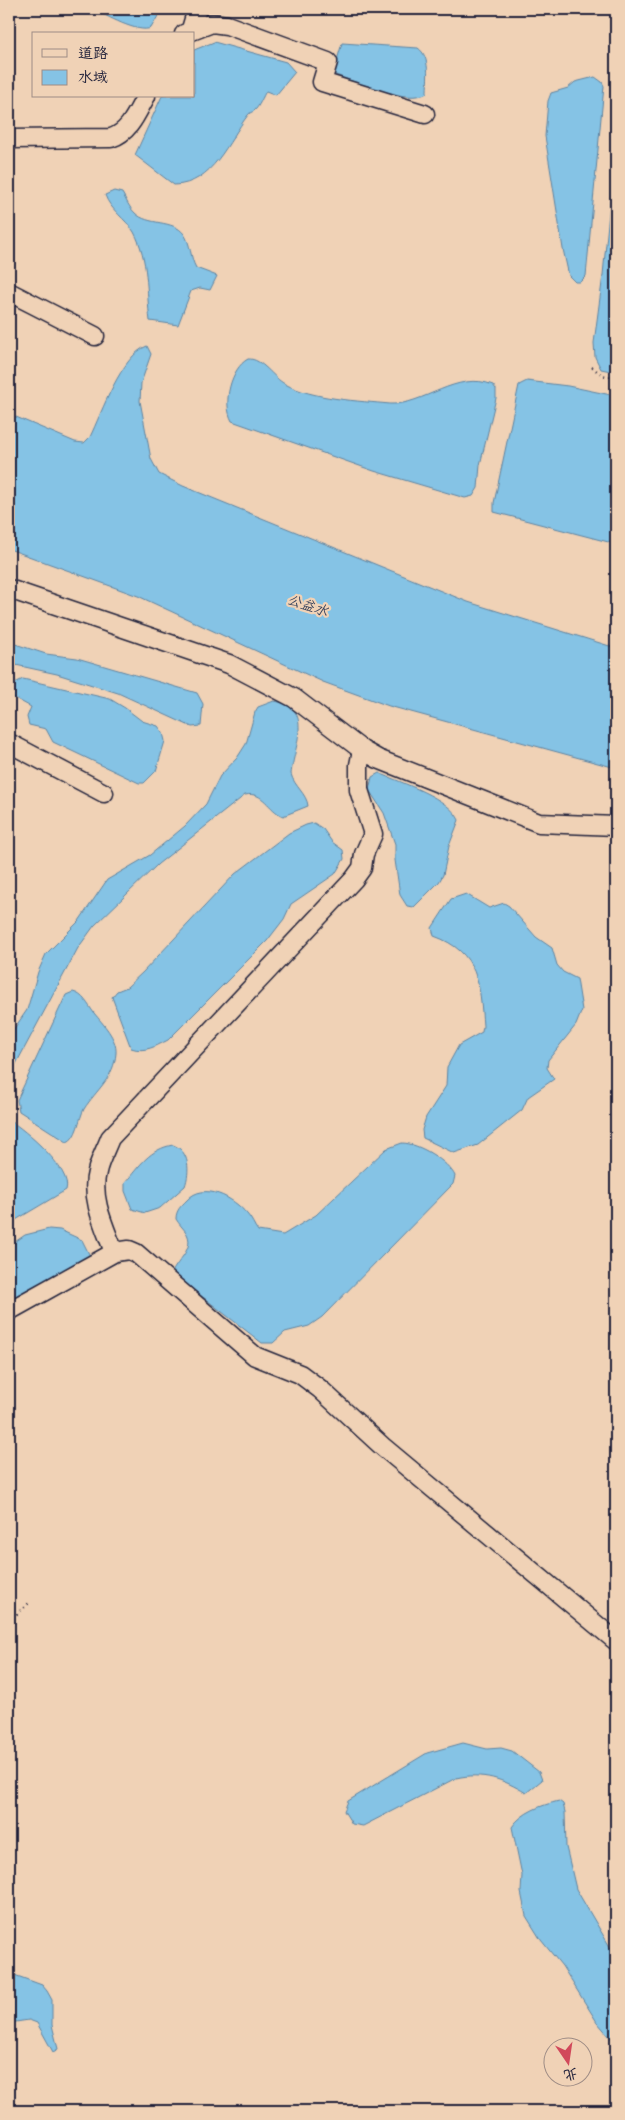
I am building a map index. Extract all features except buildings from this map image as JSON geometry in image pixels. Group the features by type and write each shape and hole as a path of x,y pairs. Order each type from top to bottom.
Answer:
{"street":[{"path":"188,32 197,9"},
{"path":"188,32 212,23 227,25 328,62 322,82 425,114"},
{"path":"9,139 111,138 123,133 128,128 145,98"},
{"path":"9,292 95,336"},
{"path":"9,589 229,664 294,698 362,750 395,767 539,823 616,826"},
{"path":"9,743 104,793"},
{"path":"114,1252 96,1200 95,1185 97,1172 110,1138 316,922 362,868 364,854 373,834 359,790 359,765 362,750"},
{"path":"9,1311 114,1252 130,1250 136,1253 255,1356 300,1374 320,1389 382,1446 616,1641"}],"path":[{"path":"592,367 602,375 616,378"},
{"path":"9,1621 29,1603"}],"water":[{"path":"93,9 162,9 151,28 145,29 122,23"},
{"path":"214,42 286,62 295,72 276,95 266,91 258,107 248,114 226,148 209,169 188,183 174,185 135,155 161,98 195,98 195,50"},
{"path":"342,43 418,48 427,63 427,93 418,96 394,94 380,91 333,74"},
{"path":"595,77 604,86 586,276 580,282 575,282 569,276 563,249 545,136 548,101 551,93 568,88 575,82"},
{"path":"616,140 616,372 601,369 595,357 594,343 603,275"},
{"path":"114,191 122,193 131,209 140,217 179,229 186,238 196,268 217,276 210,290 200,288 191,291 178,325 150,321 145,265 139,243 134,232 107,200 105,195"},
{"name":"公益水","path":"147,346 151,354 141,383 140,401 151,459 159,474 183,486 468,602 616,648 616,768 389,706 323,682 138,596 9,549 9,414 75,442 84,443 90,437 106,400 121,373 129,361"},
{"path":"248,359 263,365 285,384 296,389 322,396 350,400 390,404 402,403 466,382 480,382 493,385 496,389 496,398 480,465 478,488 473,496 465,498 374,471 232,421 228,405 230,387 237,370"},
{"path":"527,381 568,386 616,396 616,544 494,512 494,503 519,385"},
{"path":"9,642 46,654 77,658 197,693 203,704 201,726 192,727 118,693 57,674 11,664"},
{"path":"23,679 110,699 142,721 158,726 163,733 165,741 156,771 144,783 139,783 53,742 46,729 29,725 27,717 31,707 11,696 13,684"},
{"path":"274,701 287,705 294,711 298,719 298,740 291,774 308,806 283,816 261,798 245,795 158,864 94,926 78,948 9,1077 9,1036 27,1010 38,972 46,954 79,921 107,880 150,855 185,826 206,804 220,776 237,758 246,744 258,707"},
{"path":"379,773 412,786 435,798 454,812 459,820 449,846 443,875 439,882 414,907 407,906 400,895 395,860 395,844 384,813 369,790 372,777"},
{"path":"314,823 323,829 332,842 343,850 344,859 335,874 291,904 284,919 267,941 168,1040 146,1049 131,1048 112,997 117,991 127,987 143,972 235,874 289,833"},
{"path":"466,894 489,908 504,903 509,906 536,937 552,948 557,965 563,972 577,979 582,1010 576,1025 548,1060 547,1068 554,1079 528,1097 522,1110 478,1145 454,1153 423,1138 422,1130 426,1117 446,1086 447,1067 459,1045 482,1032 480,997 474,972 460,951 434,936 432,928 451,899"},
{"path":"73,992 82,997 109,1032 116,1047 116,1053 112,1069 84,1109 73,1137 67,1142 19,1111 17,1100 66,995"},
{"path":"9,1120 36,1141 55,1162 66,1182 66,1190 9,1224"},
{"path":"402,1143 424,1149 439,1159 455,1176 453,1184 322,1317 309,1326 285,1332 273,1343 262,1343 172,1273 185,1254 189,1243 186,1232 176,1219 177,1213 179,1208 194,1194 210,1192 227,1198 235,1202 247,1214 258,1231 283,1235 316,1215 386,1149"},
{"path":"173,1145 179,1148 186,1157 188,1175 185,1186 160,1208 145,1213 132,1209 125,1191 125,1183 152,1154"},
{"path":"49,1229 60,1230 82,1240 90,1256 9,1301 9,1246 25,1235"},
{"path":"463,1743 487,1749 501,1748 512,1751 539,1772 542,1780 526,1793 509,1784 484,1776 456,1778 363,1826 352,1824 344,1811 348,1801 427,1753"},
{"path":"559,1801 563,1804 565,1812 566,1847 576,1889 616,1957 616,2044 597,2022 562,1966 541,1940 526,1916 521,1892 522,1875 512,1827 527,1813"},
{"path":"9,1973 42,1985 47,1991 52,2000 52,2025 58,2049 53,2052 37,2023 29,2020 9,2023"}]}
